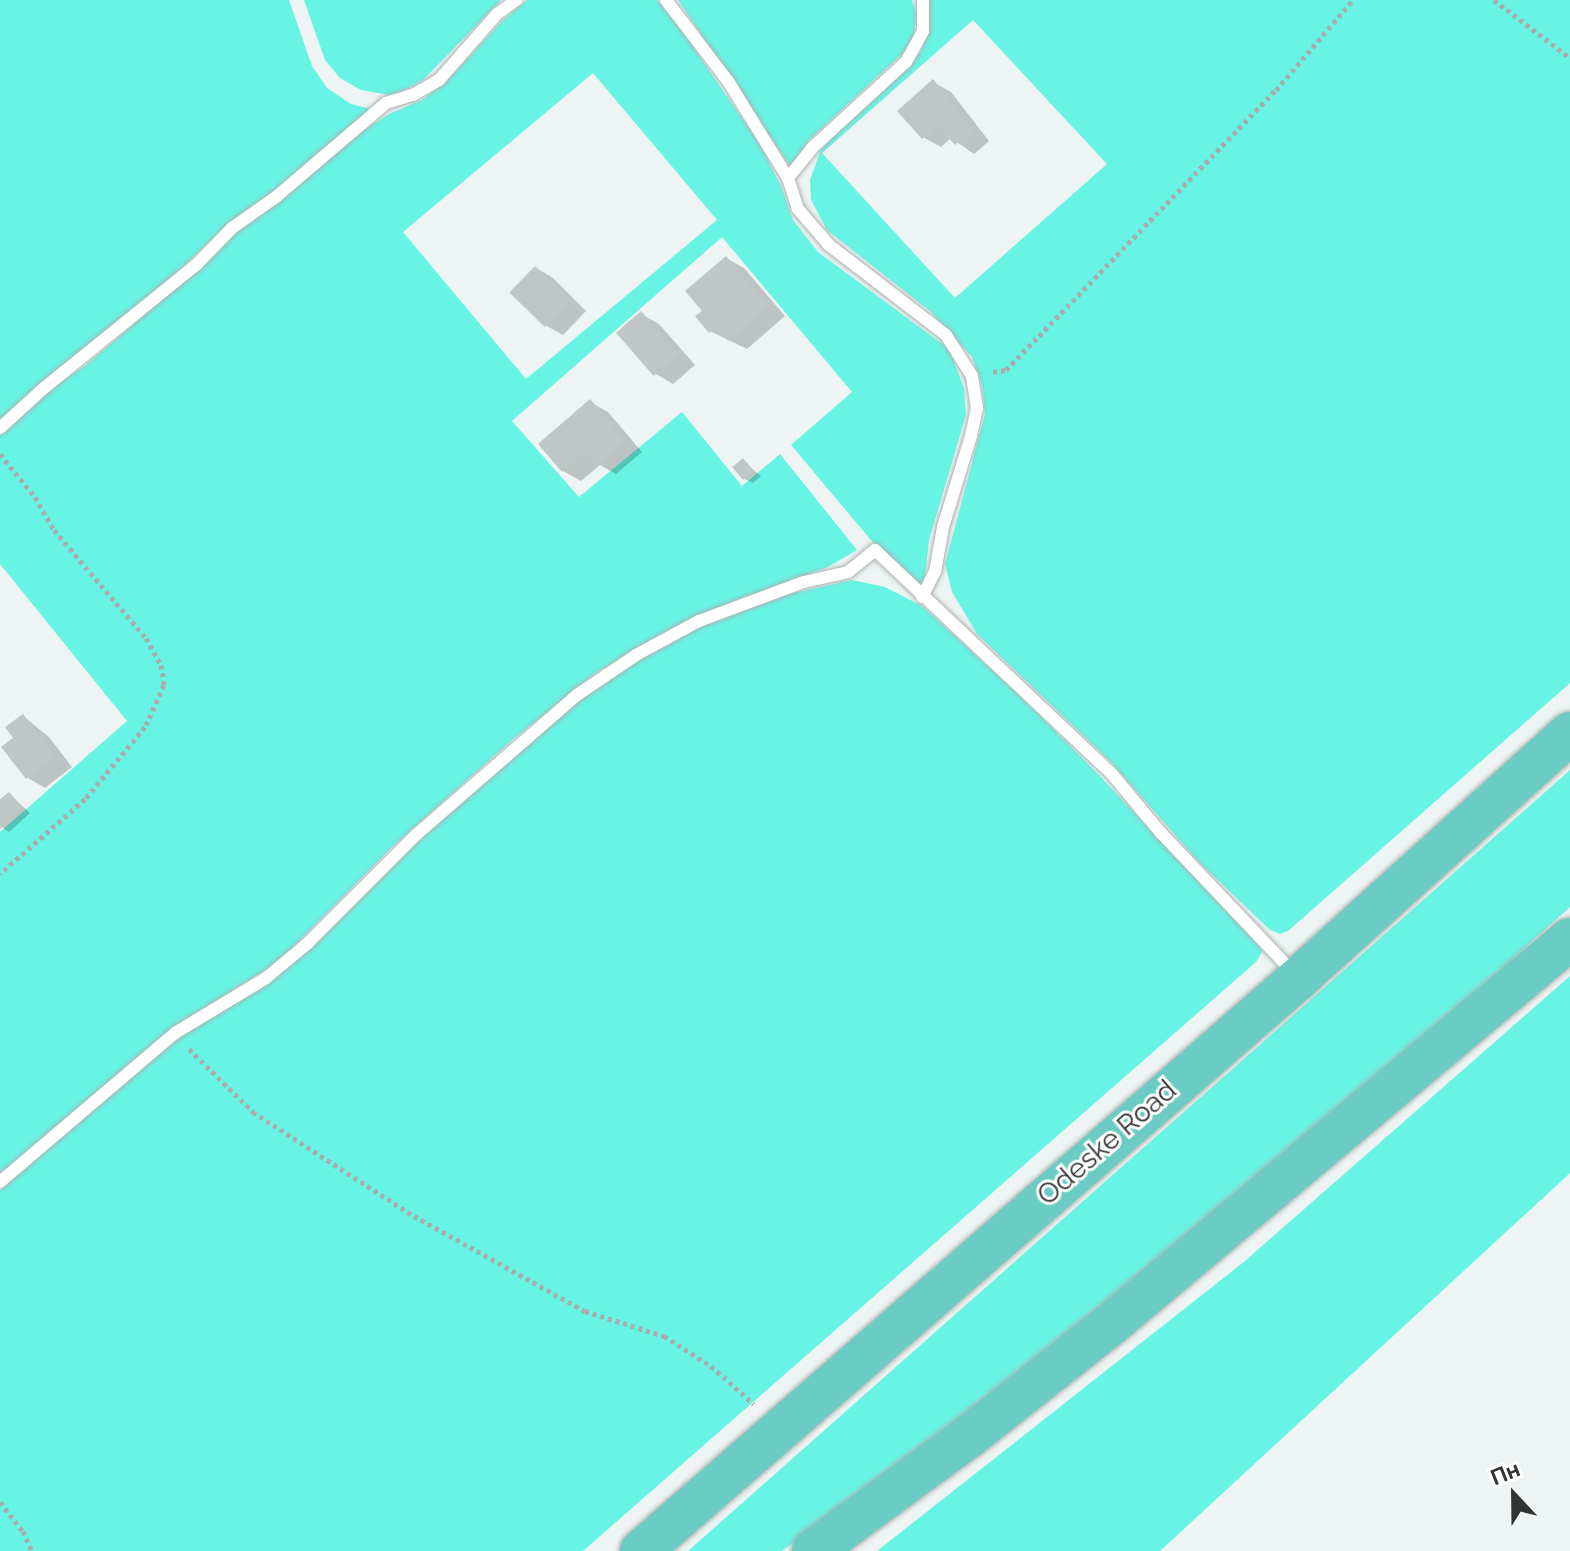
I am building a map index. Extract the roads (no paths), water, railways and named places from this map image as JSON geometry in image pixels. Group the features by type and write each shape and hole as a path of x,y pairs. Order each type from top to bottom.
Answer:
{"highway":[{"name":"Odeske Road","path":"641,1551 1299,978 1570,733"},
{"path":"813,1551 971,1435 1110,1325 1570,939"}],"lane":[{"path":"0,428 44,388 196,265 232,228 276,197 386,103 413,95 439,80 497,14 516,0"},
{"path":"666,0 728,81 788,178 798,209 829,245 946,335 972,376 977,408 971,436 943,527 935,572 922,597"},
{"path":"788,178 812,148 906,62 923,31 923,0"},
{"path":"0,1182 175,1033 266,978 308,943 366,882 520,741 577,695 636,655 699,621 804,582 848,572 875,550 1111,773 1161,833 1299,978"}]}
